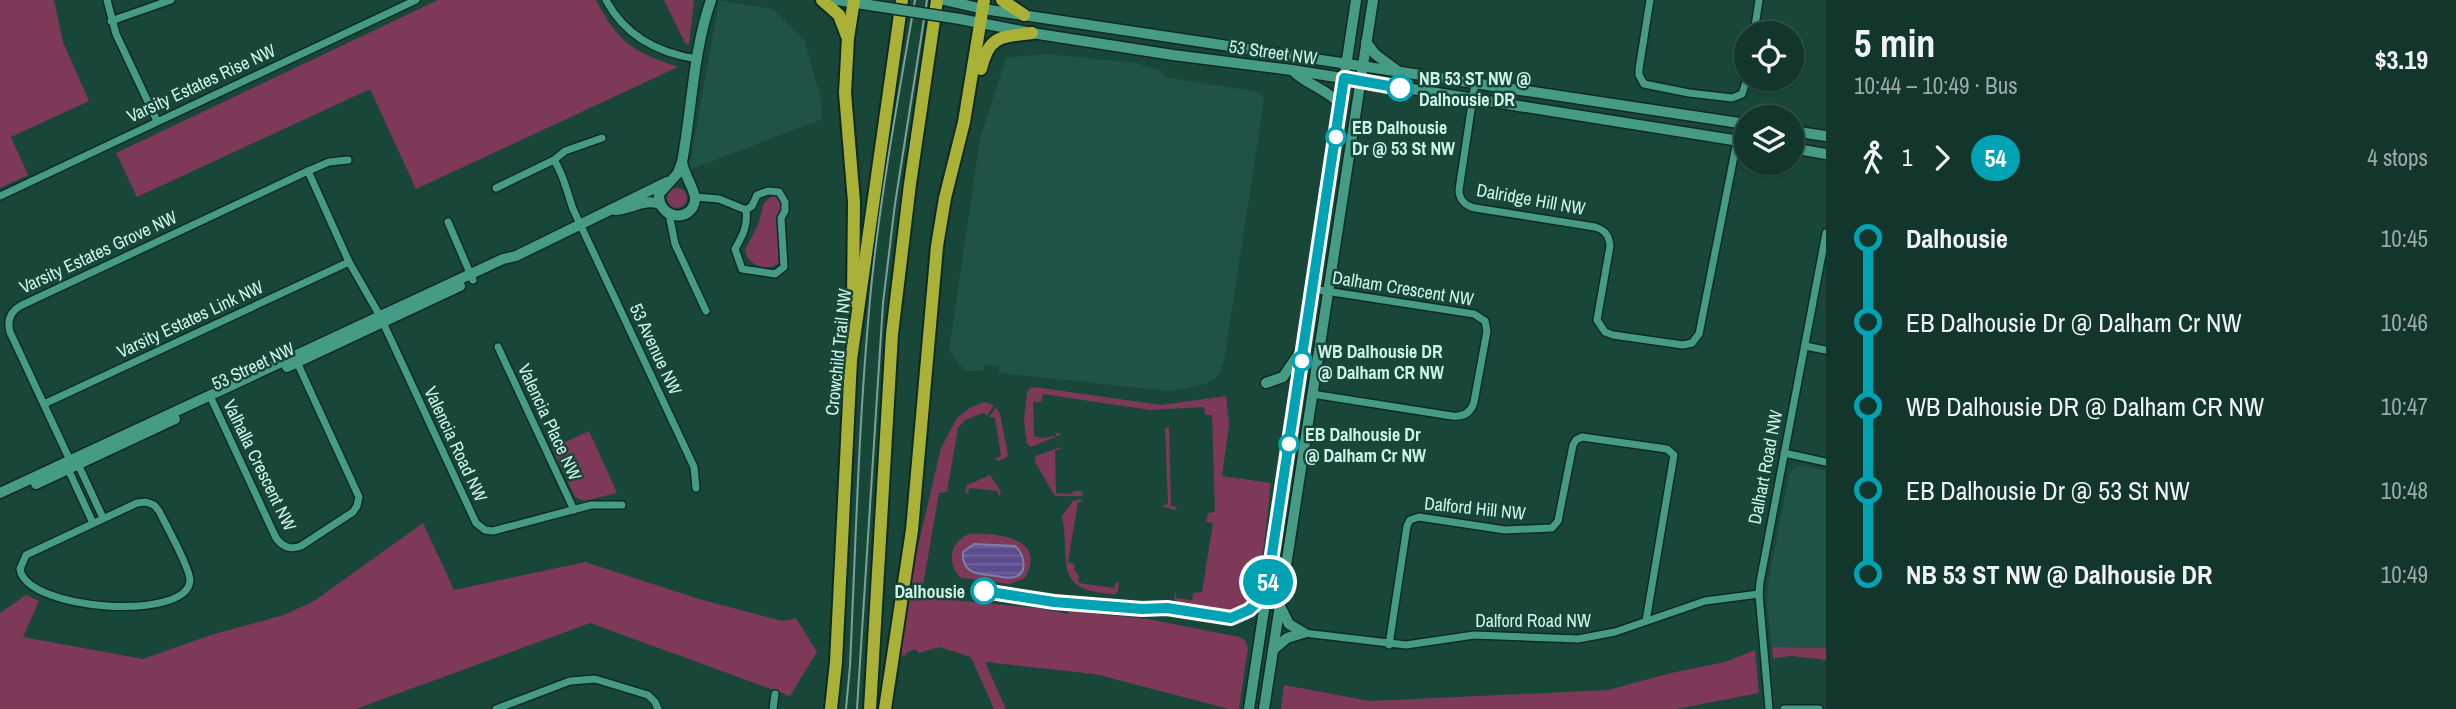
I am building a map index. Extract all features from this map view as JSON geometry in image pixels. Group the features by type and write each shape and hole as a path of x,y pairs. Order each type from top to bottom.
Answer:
{"highway":[{"path":"822,0 839,15 848,38"},
{"name":"Crowchild Trail NW","path":"831,709 836,662 851,360 902,0"},
{"path":"870,709 892,334 910,184 937,0"},
{"path":"1002,0 1024,15"},
{"path":"851,360 854,202 845,93 848,38 854,1"},
{"path":"884,709 912,530 937,246 945,198 964,122 984,4"},
{"path":"964,122 971,111 990,44 1002,37 1032,33"}],"street":[{"path":"107,0 111,21 157,121"},
{"path":"111,21 171,0"},
{"name":"Varsity Estates Rise NW","path":"0,196 416,0"},
{"path":"606,0 622,23 646,44 671,54 697,59"},
{"name":"53 Street NW","path":"837,0 1173,55 1292,70 1734,140"},
{"name":"53 Street NW","path":"944,0 984,4 1024,15 1734,122"},
{"path":"1249,709 1356,0"},
{"path":"1265,709 1373,0"},
{"path":"1650,0 1639,69 1644,84 1732,99 1743,91"},
{"path":"1756,21 1759,0"},
{"path":"706,312 675,244 669,214 660,204 659,194 667,182 678,173 682,162 707,3"},
{"path":"1366,42 1375,54 1400,72"},
{"path":"1292,70 1304,82 1330,93 1340,105"},
{"name":"Dalridge Hill NW","path":"1475,83 1459,190 1464,202 1475,208 1595,227 1604,231 1609,237 1610,246 1598,317 1599,324 1608,334 1688,345 1697,340 1734,175"},
{"path":"1804,133 1826,136"},
{"path":"496,188 554,160 570,149 602,138"},
{"path":"1804,150 1826,154"},
{"name":"Varsity Estates Grove NW","path":"72,465 10,332 9,317 15,309 328,162 348,160"},
{"name":"53 Avenue NW","path":"554,160 562,171 565,189 694,467 696,488"},
{"path":"671,227 681,215 691,209 695,197 684,176 682,162"},
{"path":"308,171 349,262 381,319"},
{"name":"53 Street NW","path":"0,500 471,277 503,259 516,256 582,225 667,182"},
{"path":"768,191 779,192 785,202 785,211 781,218 784,267 775,274 742,269 740,265 735,249 745,232 746,210 752,206 757,195 768,191"},
{"path":"695,197 719,199 746,210"},
{"name":"53 Street NW","path":"615,209 625,209 645,201 660,204"},
{"path":"669,214 681,215"},
{"path":"448,222 471,277"},
{"name":"Dalhart Road NW","path":"1769,709 1759,594 1826,233"},
{"name":"Varsity Estates Link NW","path":"44,404 349,262"},
{"name":"Dalham Crescent NW","path":"1312,394 1452,416 1464,415 1474,402 1487,331 1485,321 1474,314 1313,289"},
{"name":"Valencia Road NW","path":"381,319 480,526 493,531 592,505 622,505"},
{"path":"1266,383 1283,377 1304,345"},
{"path":"1804,346 1826,350"},
{"name":"Valencia Place NW","path":"498,347 574,510"},
{"name":"Valhalla Crescent NW","path":"211,399 276,538 284,547 301,546 353,512 359,497 296,359"},
{"name":"Dalford Hill NW","path":"1389,645 1410,520 1419,517 1505,530 1552,527 1558,521 1573,445 1582,437 1667,449 1674,455 1646,621"},
{"path":"1784,453 1826,462"},
{"path":"72,465 103,518"},
{"path":"72,465 93,523"},
{"name":"53 Street NW","path":"0,493 72,465"},
{"path":"143,501 150,502 157,508 190,576 190,584 185,593 157,604 128,608 57,598 43,594 24,580 20,569 26,555 93,523 143,501"},
{"path":"1231,618 1249,610 1266,594"},
{"name":"Dalford Road NW","path":"1304,633 1389,645 1493,634 1578,639 1615,632 1705,601 1759,594"},
{"path":"1280,605 1289,624 1304,633"},
{"path":"1273,650 1287,638 1304,633"},
{"path":"496,709 559,685 595,679 648,695 658,709"},
{"path":"773,709 775,694"},
{"path":"1784,709 1819,709"}],"shaded area":[{"path":"0,0 54,0 63,42 89,101 11,137 28,175 0,188"},
{"path":"438,0 596,0 612,27 628,44 649,56 678,67 416,189 370,89 137,197 116,153"},
{"path":"664,0 694,0 689,45 685,43"},
{"path":"719,0 773,9 804,39 821,99 822,119 689,170"},
{"path":"1046,54 1135,63 1162,71 1165,77 1258,92 1263,96 1224,361 1220,374 1207,383 1180,390 1159,390 999,373 999,366 983,365 983,371 965,371 949,351 980,139 1006,58"},
{"path":"673,188 681,188 687,198 681,208 673,208 667,202 667,194"},
{"path":"772,196 782,199 781,259 775,266 764,267 754,264 745,250 758,225 764,203"},
{"path":"1034,387 1161,405 1226,396 1229,425 1222,476 1271,483 1260,570 1249,600 1241,608 1221,609 1185,604 1174,599 1176,591 1176,598 1192,600 1193,593 1202,592 1213,523 1206,522 1208,513 1215,512 1212,415 1205,415 1204,407 1150,410 1043,394 1041,402 1033,402 1034,436 1041,438 1056,436 1056,433 1060,435 1031,447 1027,444 1024,421 1027,393"},
{"path":"984,402 994,405 987,416 983,413 965,420 958,428 947,492 939,493 921,597 1037,608 1068,614 1069,611 1148,619 1239,637 1245,640 1248,648 1239,709 1229,709 1095,674 985,662 1006,709 994,709 971,657 939,647 919,653 915,649 905,656 899,655 916,555 941,448 957,418 971,407"},
{"path":"996,408 1000,414 1008,454 1006,458 997,461 996,458 1001,456 995,418 989,417"},
{"path":"1169,427 1171,506 1177,507 1175,510 1161,506 1168,504 1165,428"},
{"path":"589,431 617,493 584,501 575,497 552,448"},
{"path":"1060,447 1061,449 1055,450 1056,493 1072,494 1073,491 1083,491 1082,496 1055,496 1035,462 1036,456"},
{"path":"1801,465 1826,471 1826,648 1772,647 1767,605 1768,583 1789,474"},
{"path":"990,475 1001,492 999,497 998,491 969,488 968,494 965,492 967,485"},
{"path":"1080,499 1083,502 1078,502 1068,562 1074,564 1079,576 1078,583 1114,588 1116,582 1119,583 1115,594 1081,587 1072,580 1068,571 1062,516 1073,501"},
{"path":"423,523 454,590 585,562 699,599 782,621 796,618 817,652 790,696 590,623 356,709 0,709 0,613 26,595 39,601 23,637 143,659 211,635 284,615 314,601"},
{"path":"969,534 992,535 1016,540 1025,546 1030,554 1025,578 1010,584 961,578 953,566 952,553 963,537","holes":["998,545 1015,546 1023,566 1019,574"]},
{"path":"974,544 1015,546 1023,558 1022,572 1010,578 973,572 965,565 963,552"},
{"path":"1772,647 1826,648 1826,660 1791,656 1773,658"},
{"path":"1755,650 1759,693 1676,709 1281,709 1284,685 1370,701 1608,690 1725,662"}],"tram line":[{"path":"846,709 861,424 872,279 886,174 915,0"},
{"path":"857,709 883,303 895,204 927,0"}],"bus line":[{"name":"54","path":"984,591 1033,597 1044,601 1142,609 1167,608 1231,618 1249,610 1266,594 1344,78 1400,88"}],"place":[{"name":"NB 53 ST NW @ Dalhousie DR","path":"1400,88"},
{"name":"EB Dalhousie Dr @ 53 St NW","path":"1336,137"},
{"name":"WB Dalhousie DR @ Dalham CR NW","path":"1302,361"},
{"name":"EB Dalhousie Dr @ Dalham Cr NW","path":"1289,444"},
{"name":"Dalhousie","path":"984,591"}]}
